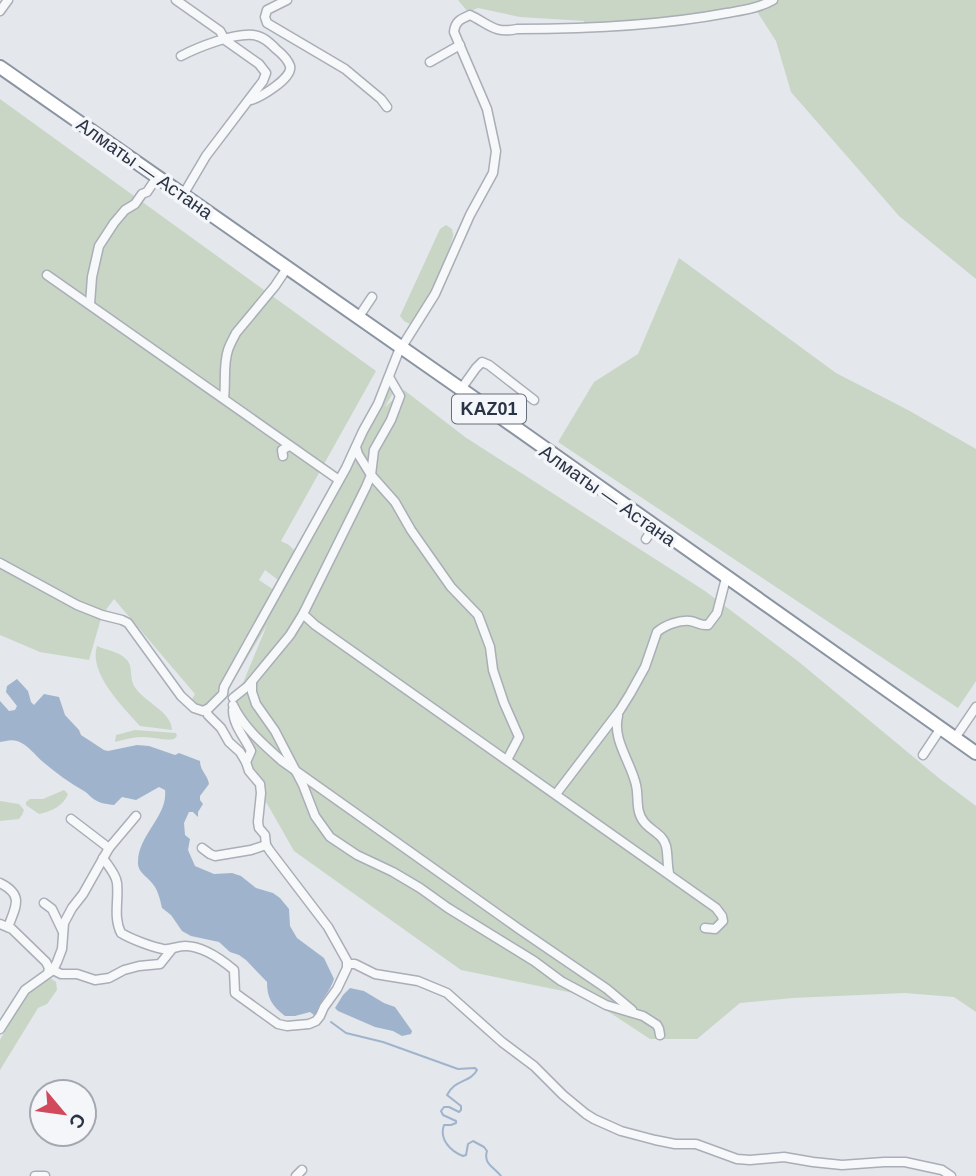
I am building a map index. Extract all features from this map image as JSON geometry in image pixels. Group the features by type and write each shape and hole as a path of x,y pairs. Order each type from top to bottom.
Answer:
{"highway":[{"name":"Алматы — Астана","path":"0,67 976,753"}],"street":[{"path":"0,11 8,0"},
{"path":"176,0 265,70 265,79 206,156 183,195"},
{"path":"287,0 267,10 265,16 271,26 345,69 387,107"},
{"path":"0,563 77,605 128,623 181,696 197,710 206,710 223,694 224,687 257,626 340,480 378,404 401,348 435,294 470,215 491,180 495,166 495,140 487,109 454,33 456,23 470,15 491,27 508,30 661,23 763,6 774,0"},
{"path":"181,56 234,36 255,36 267,41 290,67 288,75 262,95 248,101"},
{"path":"282,55 295,40"},
{"path":"430,62 460,44"},
{"path":"90,304 92,277 99,246 114,223 147,192 157,177"},
{"path":"224,398 226,359 232,341 287,268"},
{"path":"47,275 340,480"},
{"path":"358,318 372,297"},
{"path":"461,390 482,362 485,353"},
{"path":"482,362 534,400"},
{"path":"246,761 250,751 233,716 233,701 290,635 303,614 371,475 374,450 400,397 389,377"},
{"path":"283,456 282,450 289,446"},
{"path":"356,447 371,475 395,502 450,587 478,615 490,646 493,670 504,703 519,737 507,760"},
{"path":"646,539 654,527"},
{"path":"556,794 621,710 640,677 656,632 670,624 688,621 705,626 710,623 719,608 726,578"},
{"path":"303,614 716,908 723,921 715,929 705,928"},
{"path":"252,682 256,704 275,731 297,771 319,822 330,837 419,888 569,986 611,1007 635,1013"},
{"path":"223,694 231,695 237,714 258,739 282,761 607,989 635,1013 657,1025 660,1035"},
{"path":"103,858 116,879 117,919 121,933 168,951 184,946 192,947 223,962 234,970 235,993 273,1021 287,1026 309,1024 319,1019 343,978 348,964 328,928 266,845 265,835 258,822 260,784 249,771 240,752 229,742 206,710"},
{"path":"621,710 616,724 617,734 636,785 640,816 666,844 669,874"},
{"path":"955,738 974,712"},
{"path":"923,755 941,728"},
{"path":"0,1029 25,990 50,972 57,962 62,949 64,923 109,848 136,816"},
{"path":"71,819 109,848"},
{"path":"202,848 215,856 266,845"},
{"path":"0,883 13,891 16,897 16,904 4,926 46,962 50,972"},
{"path":"44,903 52,909 63,933"},
{"path":"50,972 107,979 132,968 160,964 168,951"},
{"path":"348,964 355,964 375,974 418,981 447,992 578,1107 594,1119 621,1131 654,1140 696,1144 737,1159 784,1157 842,1165 905,1162 942,1170 951,1176"},
{"path":"35,1176 45,1176"}],"green space":[{"path":"458,0 976,0 976,279 899,216 791,92 776,41 756,10 584,27 584,21 520,17 478,8 468,12"},
{"path":"0,99 376,371 281,541 295,551 278,580 265,570 259,580 274,590 216,694 205,708 190,703 195,694 114,599 102,615 89,660 40,652 0,635"},
{"path":"446,225 453,233 450,247 427,298 410,324 400,316 440,229"},
{"path":"679,258 836,373 976,449 976,681 958,708 558,442 594,382 638,354"},
{"path":"387,379 394,391 385,407 404,390 465,437 705,591 799,662 976,806 976,1012 954,997 905,993 793,998 740,1003 697,1039 650,1039 583,995 461,970 294,851 261,793 233,707 267,625 226,691 278,594 281,594"},
{"path":"97,646 117,653 127,660 134,686 164,713 172,730 140,726 125,710 102,678 96,656"},
{"path":"135,730 176,733 177,736 174,739 140,737 115,742 116,735"},
{"path":"64,790 68,794 66,798 48,812 39,814 26,805 30,799 43,799"},
{"path":"0,801 19,804 24,810 19,819 0,821"},
{"path":"50,978 56,982 57,990 47,1004 38,1008 0,1070 0,1040 27,993 44,979"}],"water":[{"path":"17,679 28,691 34,705 44,694 59,697 65,715 81,735 104,750 149,746 200,761 209,784 200,796 203,804 198,817 189,812 184,823 185,835 190,839 188,850 195,866 214,874 232,873 241,876 256,888 273,893 289,909 290,926 297,938 324,958 334,979 316,1015 310,1012 285,1016 271,1001 267,982 246,960 230,952 219,942 191,936 182,931 171,915 162,908 156,889 140,871 138,861 143,842 162,808 165,790 159,787 136,800 122,797 114,805 101,803 58,774 24,745 13,740 0,742 0,701 9,711 15,710 17,706 6,692 7,686"},
{"path":"350,988 364,991 395,1007 412,1031 411,1034 402,1036 338,1011 335,1008"}],"waterway":[{"path":"331,1022 346,1033 383,1042 458,1069 475,1068 477,1070 474,1074 454,1086 447,1095 461,1106 461,1110 459,1112 444,1107 441,1111 443,1115 456,1121 451,1125 444,1125 444,1140 450,1148 463,1156 466,1155 468,1144 473,1141 484,1147 488,1162 501,1176"}]}
